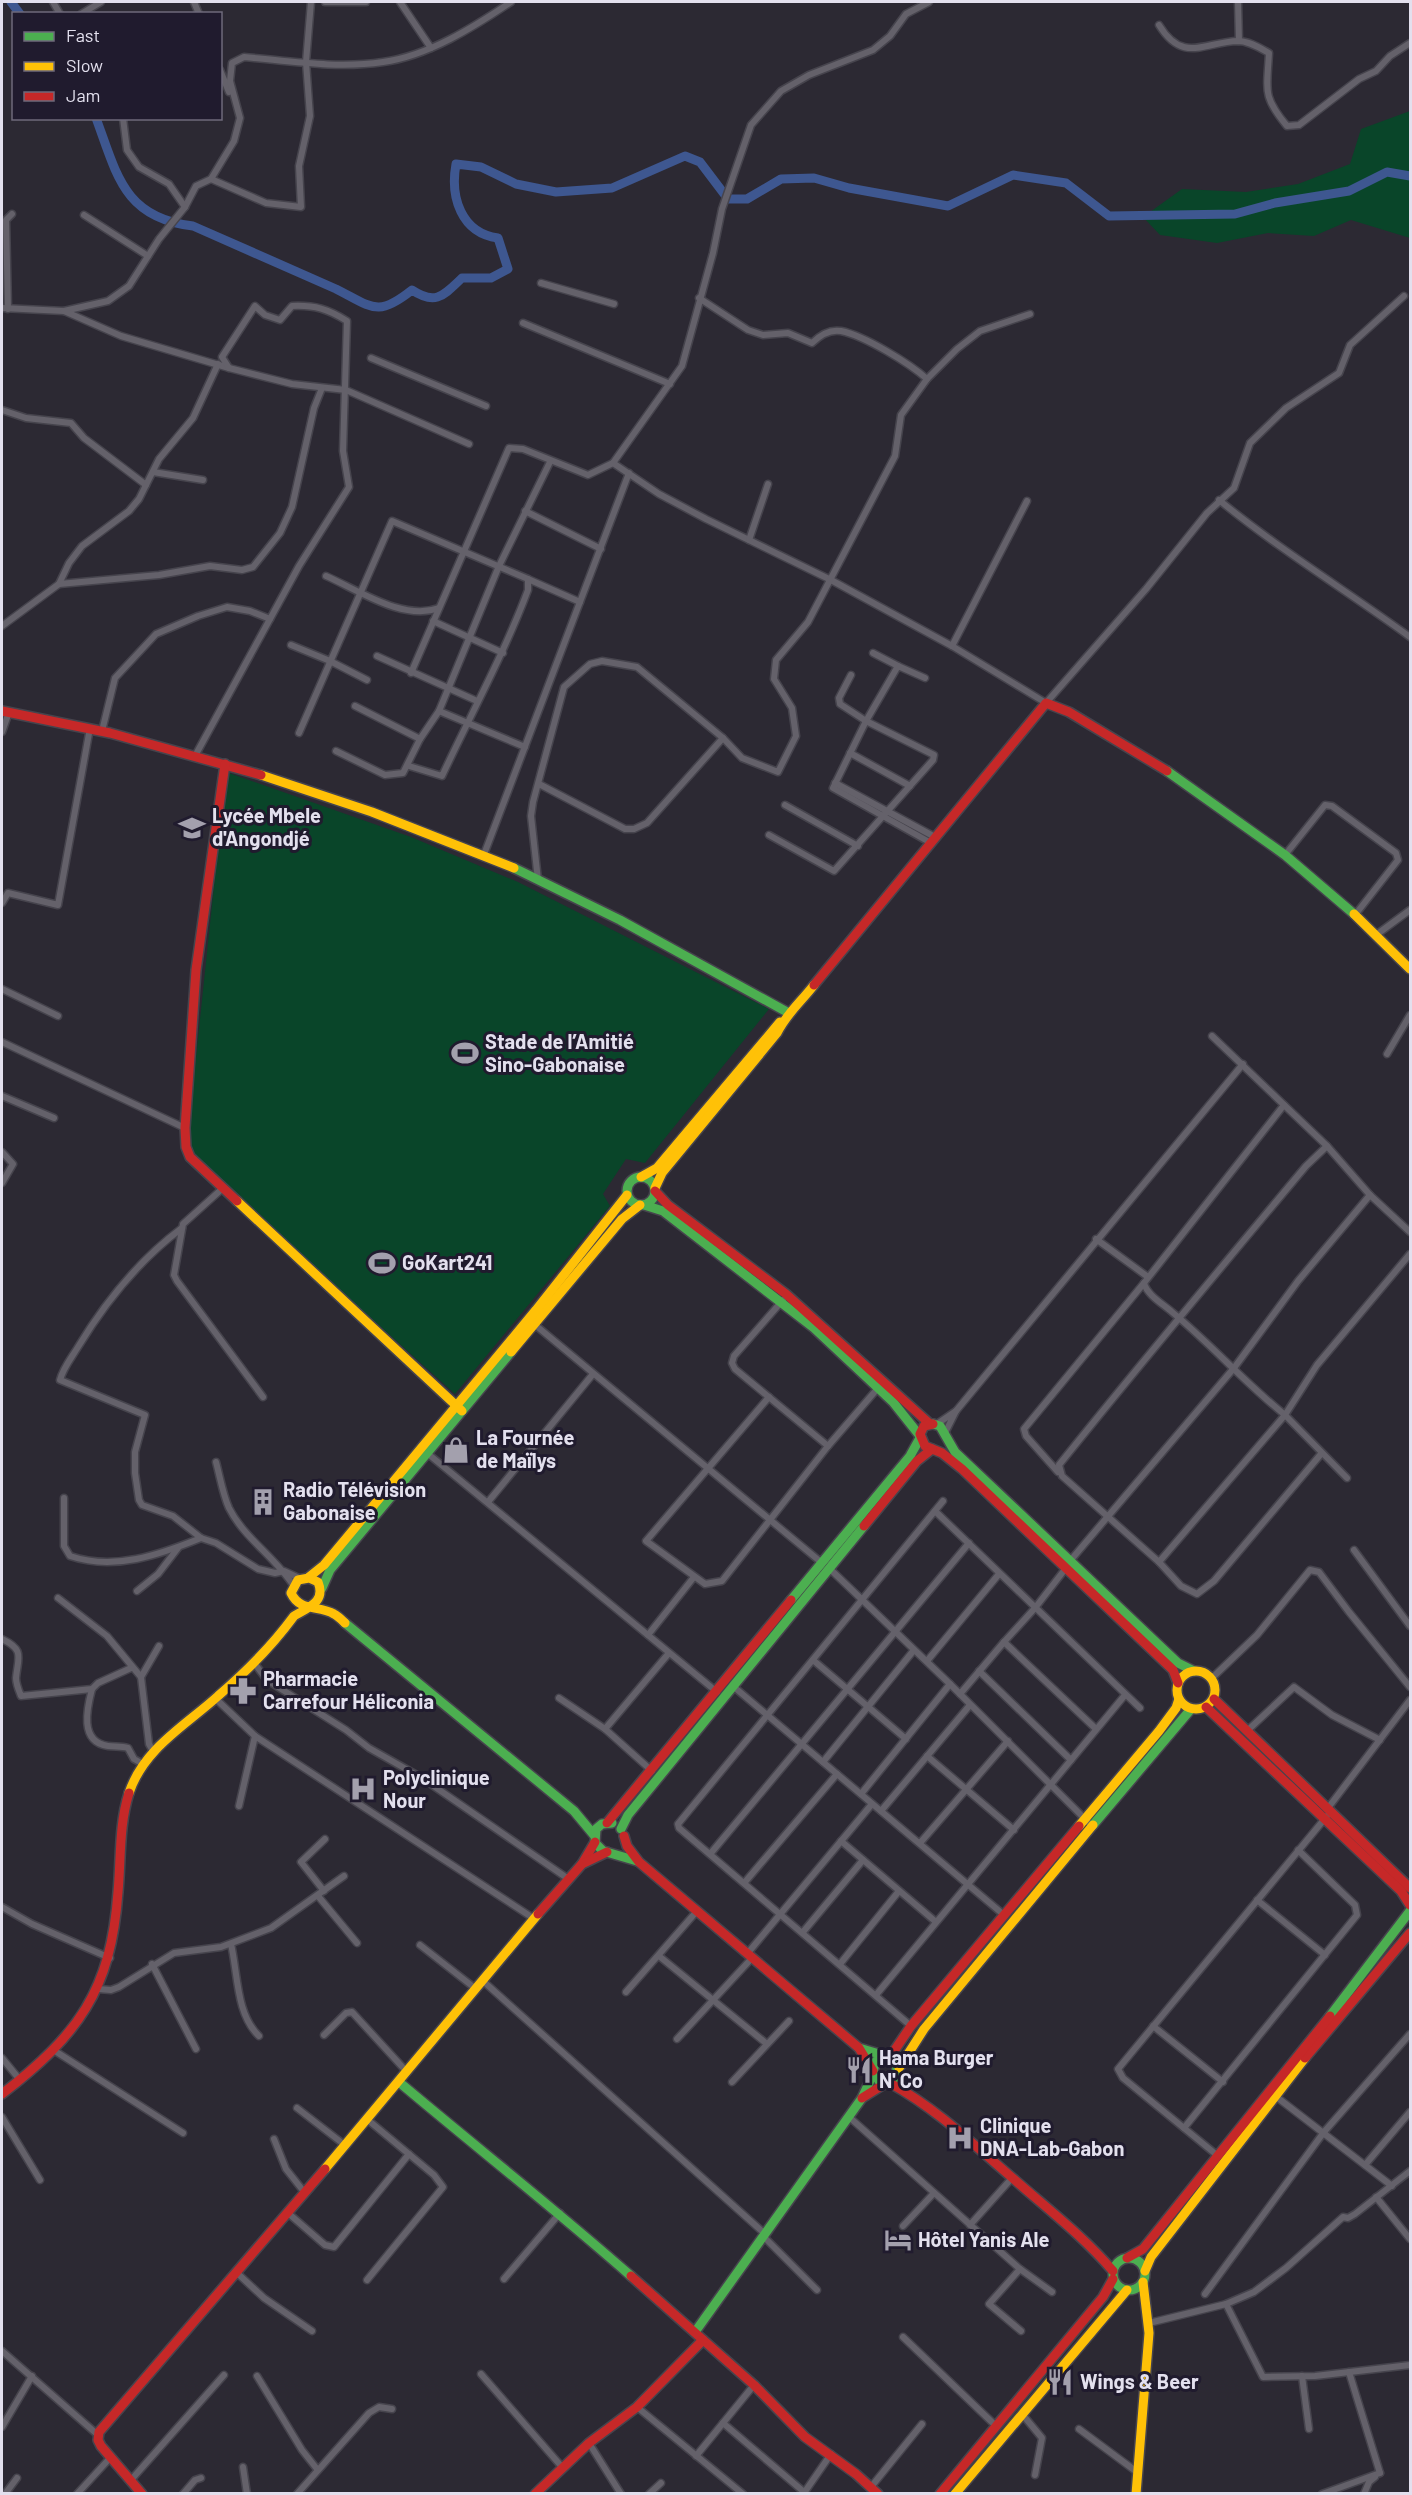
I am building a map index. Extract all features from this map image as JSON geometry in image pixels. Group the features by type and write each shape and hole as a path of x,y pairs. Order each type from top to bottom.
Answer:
{"street":[{"path":"84,12 101,2"},
{"path":"211,179 266,203 301,207 299,166 310,116 306,62 311,2"},
{"path":"325,2 366,2"},
{"path":"400,2 431,48"},
{"path":"12,214 6,220 5,309 64,311 113,298 129,286 148,256 185,207 196,186 211,179 234,141 240,118 230,81 232,63 244,57 306,62 384,62 431,48 511,2"},
{"path":"411,673 509,448 524,449 550,462 588,475 613,463 682,366 726,197 751,125 781,91 810,75 873,50 890,36 906,14 929,2"},
{"path":"1238,2 1239,41"},
{"path":"1159,25 1168,41 1182,47 1202,49 1239,41 1269,53 1266,93 1270,106 1287,126 1299,125 1359,78 1376,71 1390,56 1410,43"},
{"path":"222,75 240,118"},
{"path":"123,120 128,150 139,167 169,184 185,207"},
{"path":"84,215 148,256"},
{"path":"541,283 614,304"},
{"path":"2,2094 55,2051 77,2025 98,1989 110,1958 117,1915 125,1809 132,1783 153,1751 255,1664 294,1616 319,1601 330,1570 427,1452 627,1195 630,1182 657,1168 771,1030 795,1008 1046,703 1220,500 1234,488 1250,443 1286,408 1339,373 1350,345 1404,296"},
{"path":"699,298 736,324 764,335 788,333 812,343 821,333 840,331 918,370 927,379"},
{"path":"195,756 299,567 349,487 343,451 347,321 333,312 313,305 292,306 280,320 265,315 255,306 222,357 229,368"},
{"path":"64,311 121,336 229,368 292,384 346,390 470,444"},
{"path":"538,880 531,816 564,687 590,664 602,661 637,667 723,738 742,758 778,772 795,736 792,708 774,679 776,660 808,622 895,456 901,415 927,379 957,349 980,331 1030,314"},
{"path":"523,323 670,384"},
{"path":"371,358 486,406"},
{"path":"2,626 59,584 69,563 81,546 134,506 165,450 193,418 218,364"},
{"path":"59,584 159,575 210,566 242,570 253,567 288,519 314,408 322,388"},
{"path":"2,410 26,418 71,423 84,438 146,485"},
{"path":"336,751 386,775 403,773 409,766 420,739 439,711 499,566 550,462"},
{"path":"613,463 659,494 831,580 952,646 1046,703 1069,712 1175,776 1285,855 1355,915 1410,969"},
{"path":"153,472 203,480"},
{"path":"483,857 629,473"},
{"path":"749,540 768,484"},
{"path":"1220,500 1260,534 1300,558 1410,637"},
{"path":"952,646 1027,501"},
{"path":"525,511 601,549"},
{"path":"299,733 363,592 392,521 580,602"},
{"path":"326,576 399,608 427,612 439,608"},
{"path":"409,766 442,776 503,652 528,590 528,579"},
{"path":"102,731 110,708 115,678 156,634 198,616 227,607 250,611 270,619"},
{"path":"434,621 503,652"},
{"path":"291,645 367,680"},
{"path":"873,653 925,678"},
{"path":"377,656 477,701"},
{"path":"898,666 866,721 833,788 884,817 933,840"},
{"path":"769,835 834,871 890,811 933,760 934,755 866,721 840,704 839,698 851,675"},
{"path":"355,706 420,739"},
{"path":"439,711 525,747"},
{"path":"2,732 5,712 90,728 225,764 340,802 538,880 655,938 785,1016"},
{"path":"2,903 8,893 58,905 90,728"},
{"path":"539,784 625,829 633,829 654,816 723,738"},
{"path":"850,753 910,786"},
{"path":"225,764 196,970 185,1128 186,1147 190,1157 460,1408"},
{"path":"835,783 890,811 933,840"},
{"path":"785,805 858,846"},
{"path":"1285,855 1325,806 1332,806 1396,853 1398,860 1355,915"},
{"path":"1376,935 1410,910"},
{"path":"2,989 58,1016"},
{"path":"1387,1054 1410,1015"},
{"path":"285,1629 301,1580 324,1565 534,1324 622,1219 651,1200 662,1173 777,1033 785,1016"},
{"path":"1212,1036 1327,1146 1370,1195 1410,1232"},
{"path":"2,1042 185,1128"},
{"path":"582,1864 599,1827 606,1823 652,1771 717,1692 917,1461 942,1444 956,1411 1243,1064"},
{"path":"2,1096 54,1118"},
{"path":"1284,1105 1144,1283 1024,1429 1026,1436 1062,1476 1160,1562 1181,1586 1197,1594 1214,1581 1321,1454"},
{"path":"1062,1476 1059,1465 1306,1166 1327,1146"},
{"path":"2,1152 13,1164 2,1183"},
{"path":"641,1177 650,1180 668,1205 786,1294 945,1435 955,1452 1173,1670 1178,1683 1179,1699 1171,1716 924,2029 896,2079 862,2098"},
{"path":"223,1188 183,1224 174,1275 263,1397"},
{"path":"627,1195 632,1202 663,1211 783,1300 914,1424 925,1446 933,1448 962,1469 1178,1664 1212,1678 1216,1688 1214,1699 1206,1707 1191,1709 1004,1915 888,2057 876,2061 862,2098 695,2332"},
{"path":"960,1694 1035,1608 1068,1565 1234,1368 1298,1281 1370,1195"},
{"path":"182,1228 155,1247 125,1280 91,1324 60,1380 144,1415 135,1452 139,1500 149,1509 173,1516 201,1538 216,1542 258,1569 275,1574 284,1571"},
{"path":"1096,1239 1148,1276"},
{"path":"1160,1562 1285,1415 1317,1365 1410,1254"},
{"path":"1144,1283 1146,1290 1234,1368 1252,1389 1285,1415 1347,1478"},
{"path":"783,1300 734,1356 732,1362 735,1370 828,1446"},
{"path":"534,1324 826,1566 950,1684 1088,1822"},
{"path":"488,1502 593,1374"},
{"path":"769,1397 646,1541 705,1584 722,1581 828,1446 878,1388"},
{"path":"98,2435 368,2120 567,1878 582,1864 620,1847 628,1815 734,1687 910,1456 922,1430 956,1411"},
{"path":"427,1452 717,1692"},
{"path":"216,1462 229,1508 247,1533 284,1571 301,1580 318,1582 334,1614 574,1810 595,1838 600,1849 639,1862"},
{"path":"64,1498 64,1546 70,1556 90,1563 133,1560 201,1538"},
{"path":"911,2026 679,1828 678,1824 943,1501"},
{"path":"935,1511 1140,1708"},
{"path":"711,1853 969,1543"},
{"path":"137,1592 158,1574 178,1547"},
{"path":"1354,1550 1410,1626"},
{"path":"1212,1678 1257,1635 1310,1570 1319,1572 1410,1687"},
{"path":"927,1662 999,1574"},
{"path":"648,1635 694,1577"},
{"path":"58,1598 107,1636 130,1668 141,1677"},
{"path":"294,1599 298,1604 334,1614"},
{"path":"2,1639 17,1649 20,1659 16,1681 21,1696 92,1689"},
{"path":"1004,1642 1096,1729"},
{"path":"153,1751 149,1744 141,1677 159,1646"},
{"path":"823,1762 914,1650"},
{"path":"605,1730 669,1653"},
{"path":"813,1660 906,1739"},
{"path":"255,1664 267,1680 369,1748 422,1778 567,1878"},
{"path":"130,1668 98,1683 92,1689 85,1721 94,1739 106,1746 128,1748 134,1760 143,1764"},
{"path":"979,1671 1071,1760"},
{"path":"1178,1683 1184,1675 1194,1671"},
{"path":"861,1794 950,1684"},
{"path":"734,1687 1004,1915"},
{"path":"1248,1730 1294,1687 1332,1715 1380,1740"},
{"path":"876,1995 1125,1695"},
{"path":"559,1698 605,1730 652,1771"},
{"path":"216,1699 255,1736 533,1918"},
{"path":"1179,1699 1191,1709"},
{"path":"940,2493 1103,2297 1113,2275 1124,2259 1143,2249 1218,2156 1410,1907 1401,1891 1328,1813 1248,1730 1214,1699"},
{"path":"1218,2156 1118,2073 1121,2064 1328,1813 1410,1700"},
{"path":"882,1811 970,1705"},
{"path":"1206,1707 1410,1888"},
{"path":"239,1806 255,1736"},
{"path":"920,1844 1008,1741"},
{"path":"927,1756 1014,1830"},
{"path":"745,1882 837,1774"},
{"path":"677,2039 713,2000 781,1913 872,1804"},
{"path":"574,1810 606,1823 616,1824 627,1846 639,1862 859,2048 879,2081 913,2094 1096,2250 1119,2286 1127,2290"},
{"path":"325,1839 301,1862 357,1943"},
{"path":"841,1841 936,1922"},
{"path":"1184,2128 1357,1915 1358,1910 1298,1850"},
{"path":"803,1932 863,1860"},
{"path":"98,1989 111,1990 119,1987 152,1964 174,1953 231,1944 271,1928 344,1876"},
{"path":"840,1964 899,1891"},
{"path":"1257,1900 1325,1955"},
{"path":"2,1907 32,1924 110,1958"},
{"path":"626,1992 697,1911"},
{"path":"1136,2493 1149,2322 1143,2282 1145,2271 1152,2257 1274,2095 1410,1932"},
{"path":"231,1944 242,2009 250,2027 259,2036"},
{"path":"420,1945 479,1985 764,2234 817,2290"},
{"path":"658,1956 767,2044"},
{"path":"152,1964 196,2049"},
{"path":"324,2035 346,2013 352,2012 407,2072"},
{"path":"732,2082 789,2021"},
{"path":"1153,2026 1223,2082"},
{"path":"1205,2294 1324,2132 1410,2034"},
{"path":"859,2048 896,2061 913,2094"},
{"path":"55,2051 183,2133"},
{"path":"2,2058 20,2080"},
{"path":"399,2082 479,2150 560,2213 754,2385 805,2437 831,2454 874,2490 922,2424"},
{"path":"1274,2095 1392,2186"},
{"path":"297,2108 346,2146"},
{"path":"1365,2165 1410,2112"},
{"path":"848,2116 1020,2269 1052,2292"},
{"path":"2,2117 40,2180"},
{"path":"367,2280 443,2187 409,2154 368,2120"},
{"path":"274,2139 286,2169 305,2193"},
{"path":"288,2213 325,2246 334,2247 409,2154"},
{"path":"1149,2322 1226,2304 1254,2292 1286,2268 1343,2217 1348,2218 1410,2174"},
{"path":"970,2225 1012,2178"},
{"path":"903,2226 934,2193"},
{"path":"1376,2197 1410,2239"},
{"path":"504,2279 560,2213"},
{"path":"1096,2250 1139,2261 1145,2271"},
{"path":"1020,2269 989,2304 1021,2331"},
{"path":"236,2272 264,2298 312,2331"},
{"path":"955,2493 1127,2290 1136,2288 1143,2282"},
{"path":"1226,2304 1261,2375 1302,2376 1410,2365"},
{"path":"903,2337 996,2426"},
{"path":"535,2493 589,2443 638,2406 703,2340"},
{"path":"2,2351 98,2435 101,2446 110,2458 142,2493"},
{"path":"1349,2372 1380,2473"},
{"path":"481,2374 562,2467"},
{"path":"131,2480 224,2375"},
{"path":"2,2427 32,2376"},
{"path":"257,2376 302,2450 317,2469"},
{"path":"1302,2376 1309,2429"},
{"path":"696,2456 754,2385"},
{"path":"638,2406 743,2493"},
{"path":"297,2493 369,2413 379,2407 392,2409"},
{"path":"1022,2414 1042,2438 1035,2475"},
{"path":"723,2423 804,2493 831,2454"},
{"path":"1079,2429 1137,2472"},
{"path":"589,2443 621,2493"},
{"path":"77,2493 110,2458"},
{"path":"243,2467 247,2493"},
{"path":"1322,2493 1380,2473"},
{"path":"1364,2493 1369,2482 1380,2473"},
{"path":"5,2493 17,2478"},
{"path":"183,2493 195,2480 201,2478"},
{"path":"649,2493 661,2483"}],"green space":[{"path":"1410,111 1410,238 1351,220 1314,236 1268,233 1217,243 1160,235 1143,217 1182,189 1246,192 1298,184 1350,164 1361,129"},
{"name":"Stade de l’Amitié Sino-Gabonaise","path":"226,772 411,837 518,882 769,1009 645,1163 626,1159 603,1194 610,1206 455,1394 195,1159 188,1133"}],"waterway":[{"path":"11,2 18,12"},
{"path":"97,120 110,158 126,190 152,214 193,226 374,307 390,304 412,290 420,295 434,298 445,293 462,278 491,278 508,269 498,238 485,235 475,229 461,212 455,189 456,164 481,167 516,184 556,192 612,188 685,156 700,162 728,199 747,199 781,179 814,178 849,188 948,206 1013,175 1066,183 1109,216 1235,214 1275,203 1349,191 1387,172 1410,176"}],"traffic: fast":[{"path":"1167,771 1285,855 1354,914"},
{"path":"514,868 620,920 787,1012"},
{"path":"641,1177 651,1181 655,1191 651,1201 641,1205 631,1201 627,1191 631,1181 641,1177"},
{"path":"644,1205 663,1211 814,1328 893,1402 920,1436"},
{"path":"322,1588 330,1570 511,1352"},
{"path":"933,1424 940,1426 955,1452 1178,1663 1194,1671"},
{"path":"791,1600 910,1456 920,1438"},
{"path":"621,1829 628,1815 864,1526"},
{"path":"345,1623 574,1811 594,1835"},
{"path":"1093,1825 1191,1709"},
{"path":"612,1823 602,1824 596,1829 595,1843 603,1851 637,1861"},
{"path":"1330,2016 1410,1911"},
{"path":"859,2048 886,2056 896,2063 898,2076 886,2083 879,2081 873,2071 876,2061 886,2057"},
{"path":"695,2332 862,2098 873,2074"},
{"path":"399,2082 631,2276"},
{"path":"1129,2258 1140,2263 1145,2274 1140,2285 1129,2290 1118,2285 1113,2274 1118,2263 1129,2258"}],"traffic: slow":[{"path":"261,775 372,812 514,868"},
{"path":"1354,914 1410,969"},
{"path":"655,1188 662,1173 814,985"},
{"path":"641,1177 657,1168 780,1022"},
{"path":"309,1577 324,1565 536,1310 627,1195"},
{"path":"237,1201 462,1411"},
{"path":"511,1352 622,1219 640,1205"},
{"path":"129,1793 136,1777 155,1750 249,1668 294,1616 310,1607 315,1603 320,1594 318,1582 309,1578 298,1580 291,1593 299,1603 304,1606 310,1607 328,1611 345,1623"},
{"path":"1196,1671 1210,1676 1215,1690 1210,1704 1196,1709 1182,1704 1177,1690 1182,1676 1196,1671"},
{"path":"1079,1826 1159,1731 1176,1708 1179,1699"},
{"path":"899,2068 924,2029 1093,1825"},
{"path":"325,2169 538,1914"},
{"path":"1145,2271 1151,2257 1305,2058"},
{"path":"1136,2494 1149,2333 1143,2282"},
{"path":"955,2494 1127,2290"}],"traffic: jam":[{"path":"814,985 1046,703 1069,712 1167,771"},
{"path":"2,711 110,733 261,775"},
{"path":"225,764 196,970 185,1128 186,1147 190,1157 237,1201"},
{"path":"655,1191 668,1205 786,1294 930,1424"},
{"path":"933,1424 924,1426 920,1434 925,1446 942,1453 962,1469 1173,1670 1178,1683"},
{"path":"864,1526 917,1461 932,1449"},
{"path":"607,1823 791,1600"},
{"path":"1214,1699 1410,1888"},
{"path":"1206,1707 1401,1891 1410,1905"},
{"path":"2,2094 29,2072 70,2030 86,2008 98,1984 108,1957 114,1927 122,1829 129,1793"},
{"path":"890,2057 911,2026 1079,1826"},
{"path":"624,1836 627,1846 639,1862 859,2048 873,2071"},
{"path":"582,1864 595,1842"},
{"path":"538,1914 582,1864 607,1852"},
{"path":"1305,2058 1410,1933"},
{"path":"1127,2258 1143,2249 1330,2016"},
{"path":"862,2098 886,2083"},
{"path":"890,2083 924,2104 971,2141 1078,2235 1113,2271"},
{"path":"142,2494 101,2446 98,2440 99,2432 325,2169"},
{"path":"631,2276 754,2385 805,2437 856,2474 878,2494"},
{"path":"940,2494 1103,2297 1113,2279"},
{"path":"535,2494 589,2443 637,2407 703,2340"}],"place":[{"name":"Lycée Mbele d'Angondjé","path":"192,828"},
{"name":"Stade de l’Amitié Sino-Gabonaise","path":"465,1053"},
{"name":"GoKart241","path":"382,1263"},
{"name":"La Fournée de Maïlys","path":"456,1450"},
{"name":"Radio Télévision Gabonaise","path":"263,1502"},
{"name":"Pharmacie Carrefour Héliconia","path":"243,1691"},
{"name":"Polyclinique Nour","path":"363,1789"},
{"name":"Hama Burger N' Co","path":"859,2070"},
{"name":"Clinique DNA-Lab-Gabon","path":"960,2138"},
{"name":"Hôtel Yanis Ale","path":"898,2240"},
{"name":"Wings & Beer","path":"1060,2382"}]}
